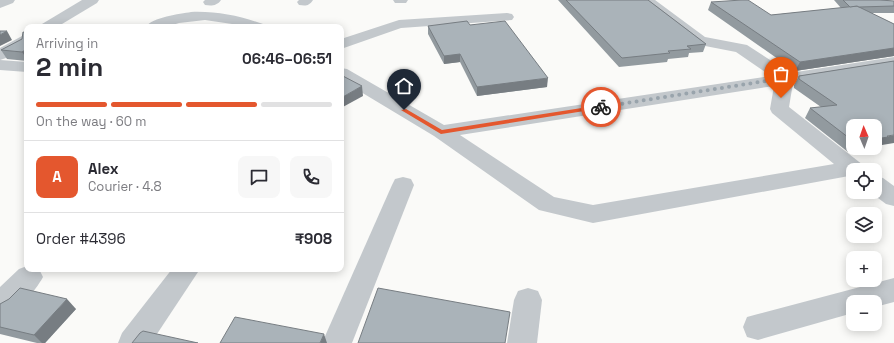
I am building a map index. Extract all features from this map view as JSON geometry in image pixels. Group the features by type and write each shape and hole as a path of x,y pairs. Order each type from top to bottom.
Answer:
{"street":[{"path":"0,4 8,0"},
{"path":"52,24 92,0"},
{"path":"646,0 700,41 741,48 785,78"},
{"path":"158,24 164,21 191,17 216,16 242,20 251,24"},
{"path":"344,43 399,24 507,17"},
{"path":"0,55 24,41"},
{"path":"441,132 894,62"},
{"path":"0,65 24,67"},
{"path":"344,75 441,132 547,204 593,214 846,170"},
{"path":"785,78 779,109 846,163"},
{"path":"337,343 403,185"},
{"path":"882,189 894,198"},
{"path":"133,343 185,272"},
{"path":"0,306 30,277"},
{"path":"758,327 894,290"},
{"path":"522,343 528,300"}],"building":[{"path":"566,0 648,0 706,44 687,46 691,49 668,51 670,53 622,58"},
{"path":"748,0 771,15 857,6 894,24 894,48 800,62 711,2"},
{"path":"843,0 894,1 894,6 850,7"},
{"path":"467,21 470,25 505,21 548,78 477,87 460,54 444,56 428,26"},
{"path":"0,31 7,31 0,35"},
{"path":"23,32 24,51 22,52 1,50 22,39"},
{"path":"894,61 894,135 882,138 882,119 846,119 846,136 810,108 837,105 799,79 799,76"},
{"path":"344,77 362,86 344,96"},
{"path":"20,288 67,299 34,335 0,327 0,304 9,299"},
{"path":"378,288 510,312 505,343 358,343"},
{"path":"235,317 324,334 320,343 220,343"},
{"path":"143,331 198,343 132,343"}],"way so far":[{"path":"601,107 785,78 781,98"}],"route":[{"path":"404,110 441,132 601,107"}]}
